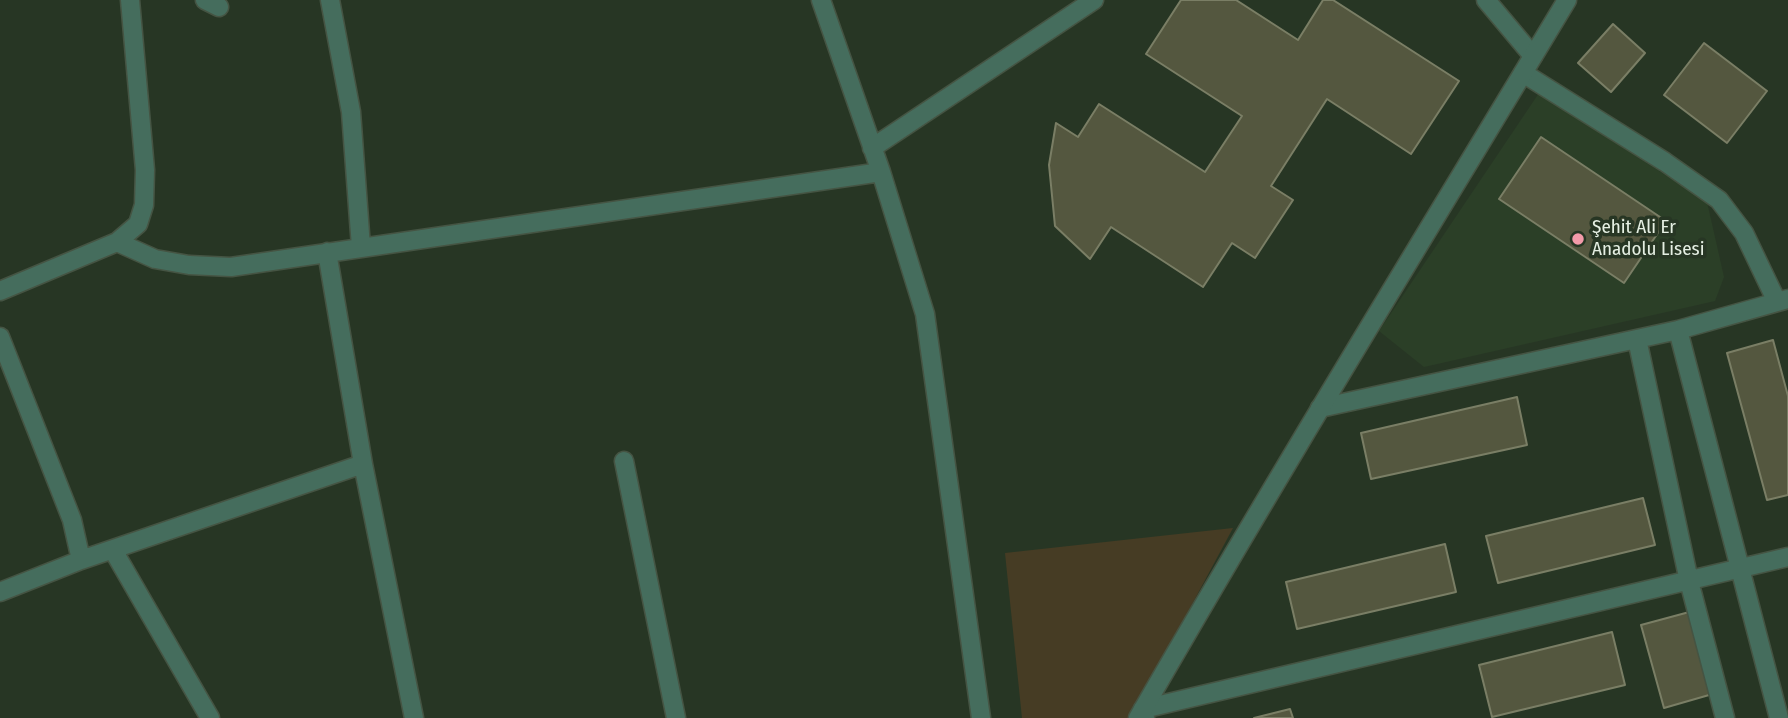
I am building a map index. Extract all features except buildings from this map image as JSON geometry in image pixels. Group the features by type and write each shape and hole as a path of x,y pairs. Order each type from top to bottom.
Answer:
{"street":[{"path":"0,291 117,242 138,224 144,205 145,170 130,0"},
{"path":"330,0 351,113 361,247"},
{"path":"821,0 881,172 925,314 981,718"},
{"path":"873,148 1094,0"},
{"path":"1486,0 1533,56"},
{"path":"1142,715 1320,408 1364,340 1567,0"},
{"path":"1320,408 1678,330 1782,300 1744,233 1720,200 1665,162 1523,73"},
{"path":"117,242 155,259 190,265 231,267 881,172"},
{"path":"327,252 363,464 414,718"},
{"path":"1678,330 1738,569 1781,711"},
{"path":"0,337 72,520 81,559"},
{"path":"1637,339 1689,581 1724,718"},
{"path":"624,461 676,718"},
{"path":"0,592 81,559 363,464"},
{"path":"113,550 210,718"},
{"path":"1142,715 1788,557"}],"shaded area":[{"name":"Şehit Ali Er Anadolu Lisesi","path":"1539,93 1707,202 1724,277 1715,301 1424,367 1379,331"},
{"path":"1233,528 1131,718 1022,718 1005,553"}],"place":[{"name":"Şehit Ali Er Anadolu Lisesi","path":"1578,239"}]}
